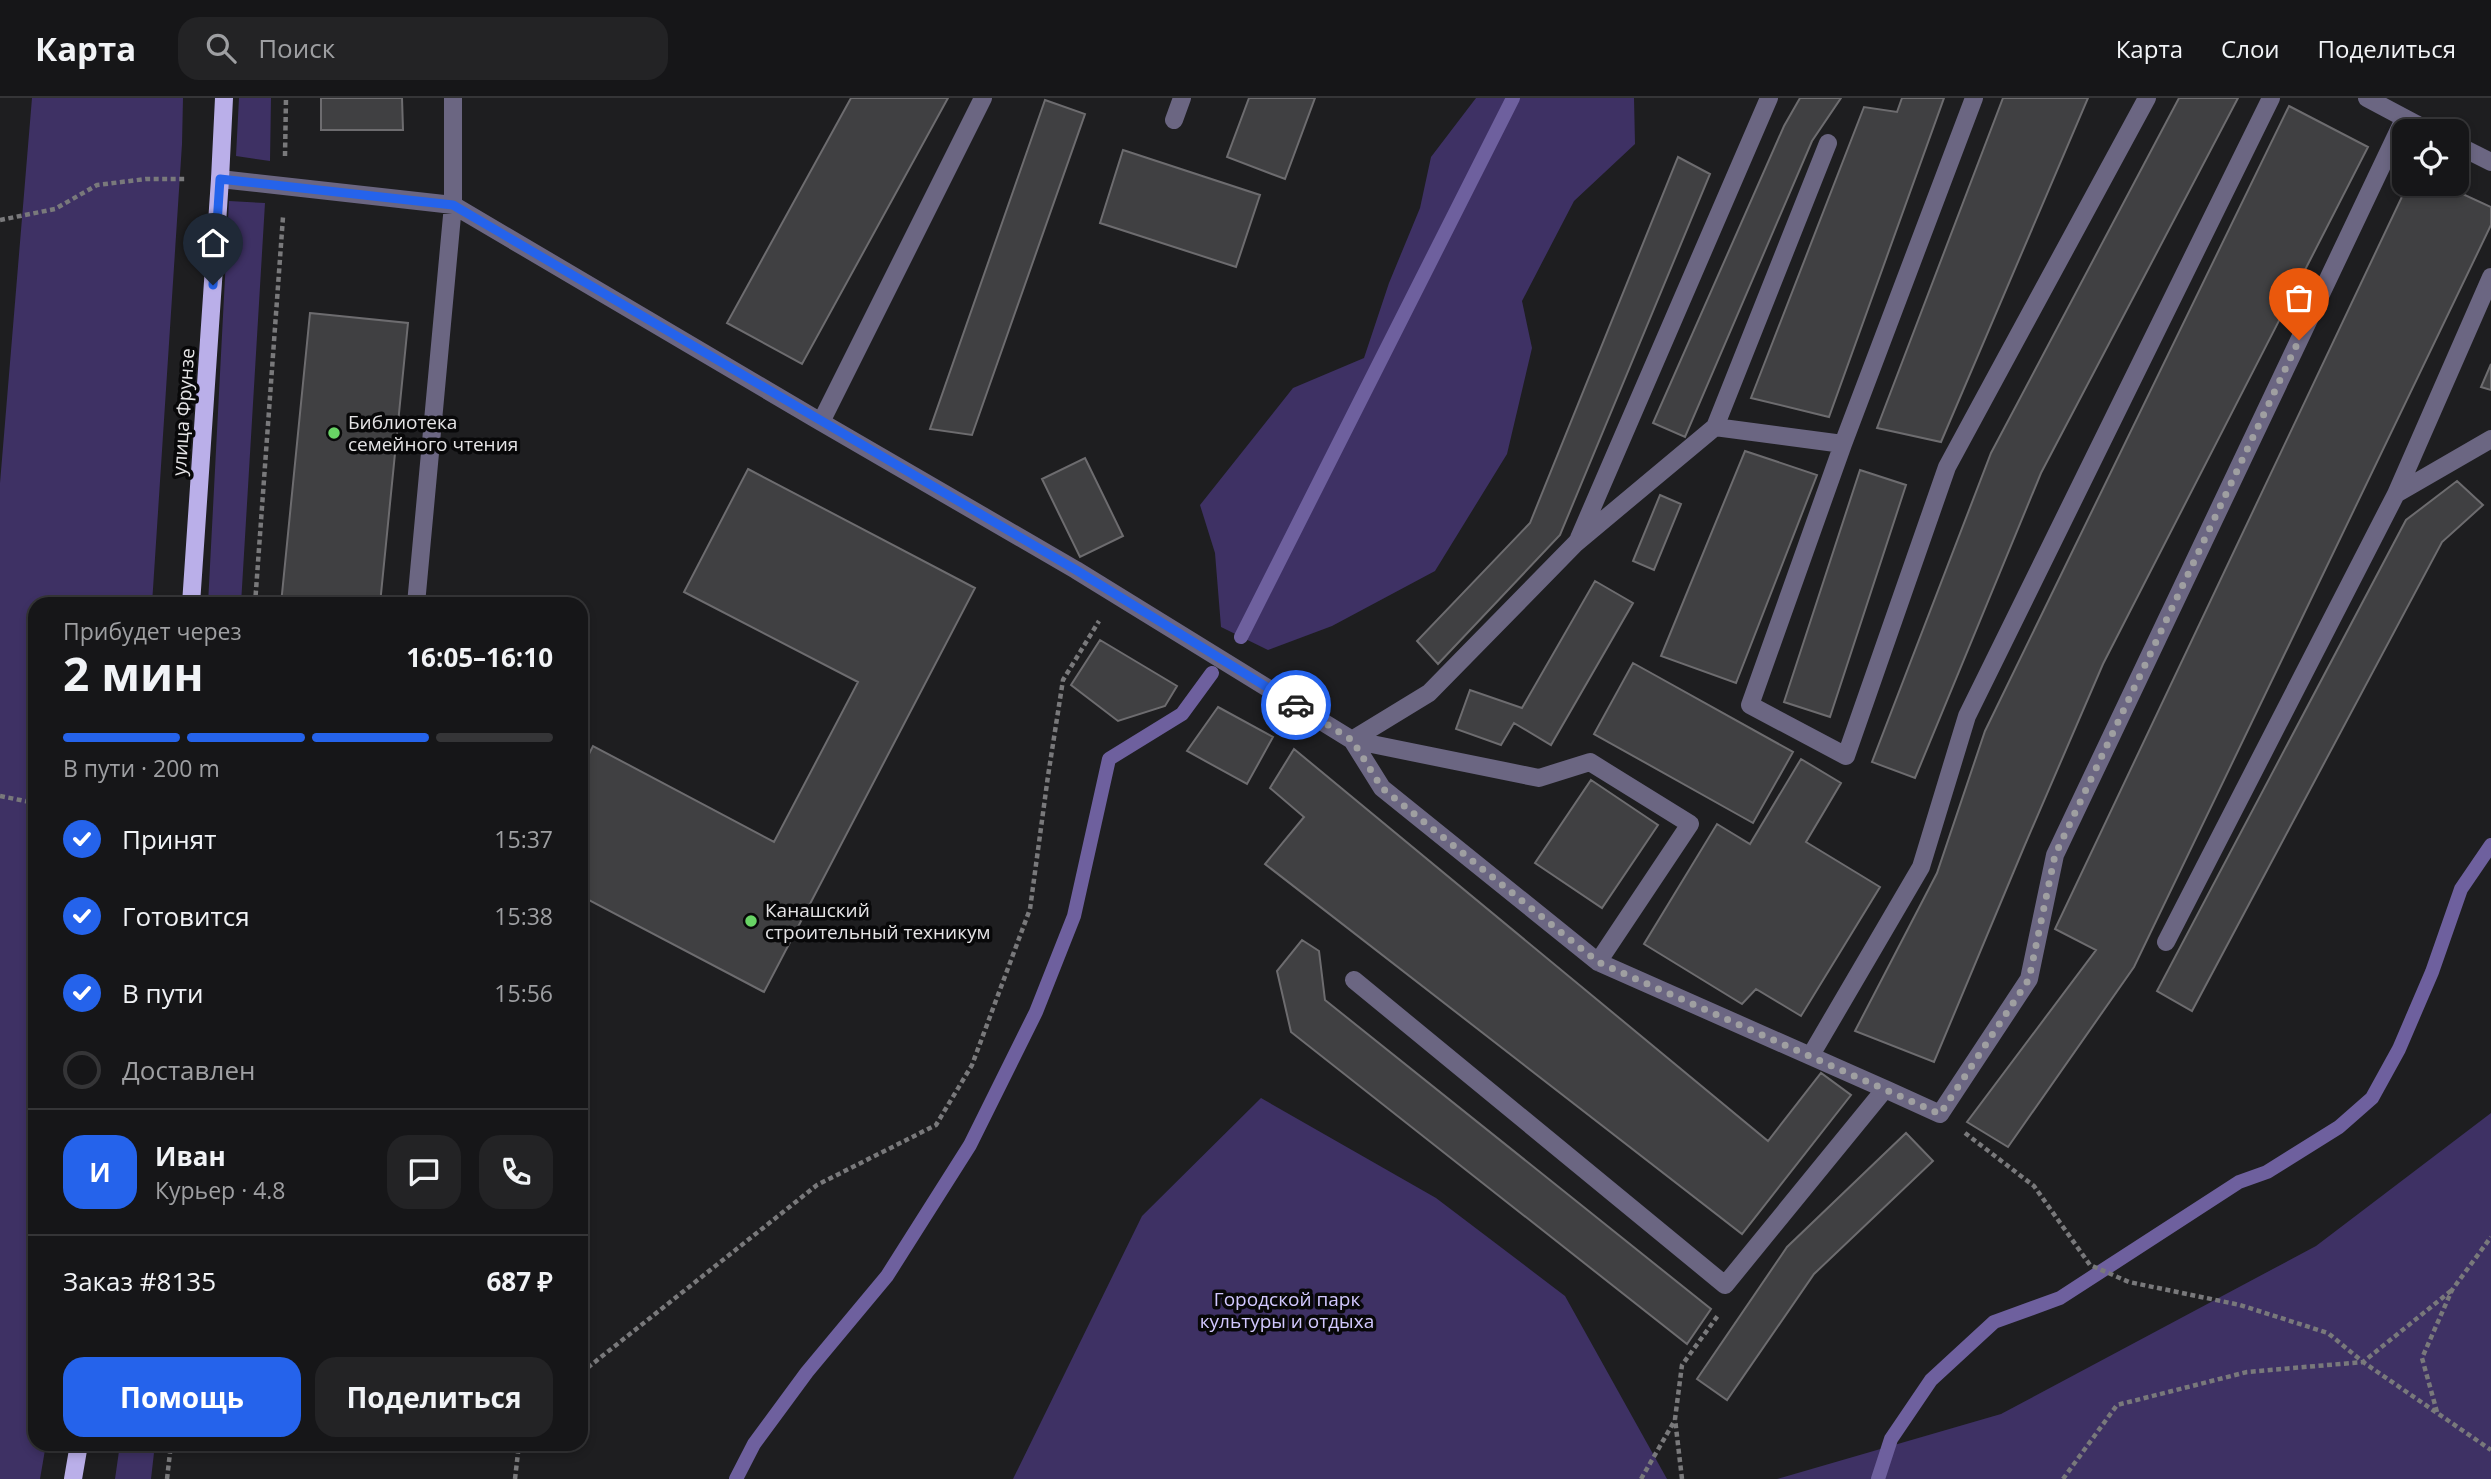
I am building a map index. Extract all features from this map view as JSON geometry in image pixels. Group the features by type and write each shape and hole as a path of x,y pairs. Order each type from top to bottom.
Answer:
{"main road":[{"name":"улица Фрунзе","path":"191,597 224,98"},
{"path":"74,1479 78,1451"}],"lane":[{"path":"417,597 453,205 453,98"},
{"path":"821,422 983,98"},
{"path":"1174,120 1182,98"},
{"path":"1576,543 1769,98"},
{"path":"1974,98 1843,444 1750,705 1846,756 1947,467 2147,98"},
{"path":"1811,1055 1921,867 1967,716 2271,98"},
{"path":"1352,740 1382,788 1598,962 1940,1114 2029,979 2055,855 2404,118 2367,98"},
{"path":"1352,740 1429,694 1576,543 1715,427 1828,143"},
{"path":"2469,151 2491,162"},
{"path":"220,179 453,205 1115,595 1352,740 1539,778 1590,762 1690,824 1598,962"},
{"path":"2166,942 2396,494 2491,277"},
{"path":"1715,427 1843,444"},
{"path":"2396,494 2491,439"},
{"path":"1354,979 1725,1285 1885,1089"}],"path":[{"path":"255,597 285,187 286,98"},
{"path":"0,220 55,209 97,185 146,179 220,179"},
{"path":"588,1367 817,1185 936,1125 972,1065 1030,909 1063,680 1115,595"},
{"path":"0,796 28,802"},
{"path":"1940,1114 2035,1186 2090,1265 2129,1282 2240,1306 2328,1332 2363,1362 2491,1450"},
{"path":"2437,1413 2422,1358 2452,1290 2491,1237"},
{"path":"1682,1479 1675,1419 1682,1365 1726,1304 1725,1285"},
{"path":"2063,1479 2117,1405 2246,1373 2363,1362 2452,1290"},
{"path":"1641,1479 1675,1419"},
{"path":"167,1479 170,1451"},
{"path":"515,1479 518,1451"}],"green space":[{"path":"32,98 183,98 152,597 28,597 28,1451 45,1451 40,1479 0,1479 0,483"},
{"path":"239,98 271,98 270,161 236,156"},
{"path":"1476,98 1634,98 1635,144 1574,201 1522,301 1532,348 1507,454 1435,571 1332,626 1268,650 1221,627 1215,553 1200,505 1293,388 1364,358 1389,283 1420,208 1431,157"},
{"path":"229,201 265,203 241,597 208,597"},
{"name":"Городской парк культуры и отдыха","path":"1261,1098 1436,1198 1565,1296 1667,1479 1013,1479 1142,1216"},
{"path":"2491,1113 2491,1479 1777,1479 2001,1414 2316,1246"},
{"path":"119,1451 154,1451 151,1479 115,1479"}],"building":[{"path":"321,98 402,98 403,130 321,130"},
{"path":"851,98 948,98 802,364 727,323"},
{"path":"1249,98 1315,98 1285,179 1227,157"},
{"path":"1800,98 1841,98 1812,141 1685,437 1653,423 1784,126"},
{"path":"1902,98 1944,98 1829,417 1751,398 1864,107 1897,112"},
{"path":"2003,98 2088,98 1941,442 1877,428"},
{"path":"2179,98 2238,98 2041,473 1915,778 1872,762 1991,453"},
{"path":"1045,100 1085,114 972,435 930,429"},
{"path":"2289,106 2368,147 2103,664 1934,1062 1855,1031 1937,873 1985,731"},
{"path":"1123,150 1260,195 1236,267 1100,223"},
{"path":"1678,157 1710,174 1560,535 1438,664 1417,641 1530,523"},
{"path":"2402,196 2467,196 2491,207 2491,225 2134,967 2008,1147 1967,1122 2096,950 2055,929"},
{"path":"310,313 408,323 381,597 282,597"},
{"path":"2491,364 2491,390 2481,387"},
{"path":"1745,451 1817,475 1736,683 1661,656"},
{"path":"1085,458 1123,536 1080,557 1042,479"},
{"path":"748,469 975,588 764,992 588,900 588,756 593,746 774,842 858,682 684,592"},
{"path":"1860,470 1906,485 1830,717 1784,702"},
{"path":"2457,481 2483,505 2442,542 2192,1011 2157,991 2406,520"},
{"path":"1660,495 1681,504 1654,570 1633,561"},
{"path":"1595,581 1633,603 1551,745 1514,723 1501,745 1456,729 1470,690 1522,708"},
{"path":"1100,640 1177,686 1165,706 1118,721 1071,685"},
{"path":"1633,663 1793,752 1753,823 1594,734"},
{"path":"1218,707 1273,737 1247,784 1187,751"},
{"path":"1294,749 1768,1141 1821,1073 1851,1095 1742,1234 1265,864 1304,817 1270,788"},
{"path":"1801,759 1841,783 1806,842 1880,887 1801,1016 1756,989 1742,1004 1644,944 1717,824 1750,844"},
{"path":"1591,780 1658,825 1602,908 1535,863"},
{"path":"1302,940 1319,951 1325,1000 1711,1309 1687,1344 1291,1032 1277,971"},
{"path":"1906,1133 1933,1161 1814,1274 1727,1400 1697,1379 1787,1247"}],"waterway":[{"path":"1241,637 1513,98"},
{"path":"736,1479 754,1444 807,1372 887,1276 970,1145 1036,1012 1074,916 1109,759 1182,714 1212,673"},
{"path":"1878,1479 1891,1439 1931,1380 1994,1322 2060,1298 2239,1182 2267,1172 2339,1127 2372,1098 2399,1049 2432,972 2461,889 2491,845"}],"way so far":[{"path":"1296,705 1352,740 1382,788 1598,962 1940,1114 2029,979 2055,855 2299,340"}],"place":[{"name":"Библиотека семейного чтения","path":"334,433"},
{"name":"Канашский строительный техникум","path":"751,921"}],"route":[{"path":"213,285 220,179 453,205 1076,570 1296,705"}]}
